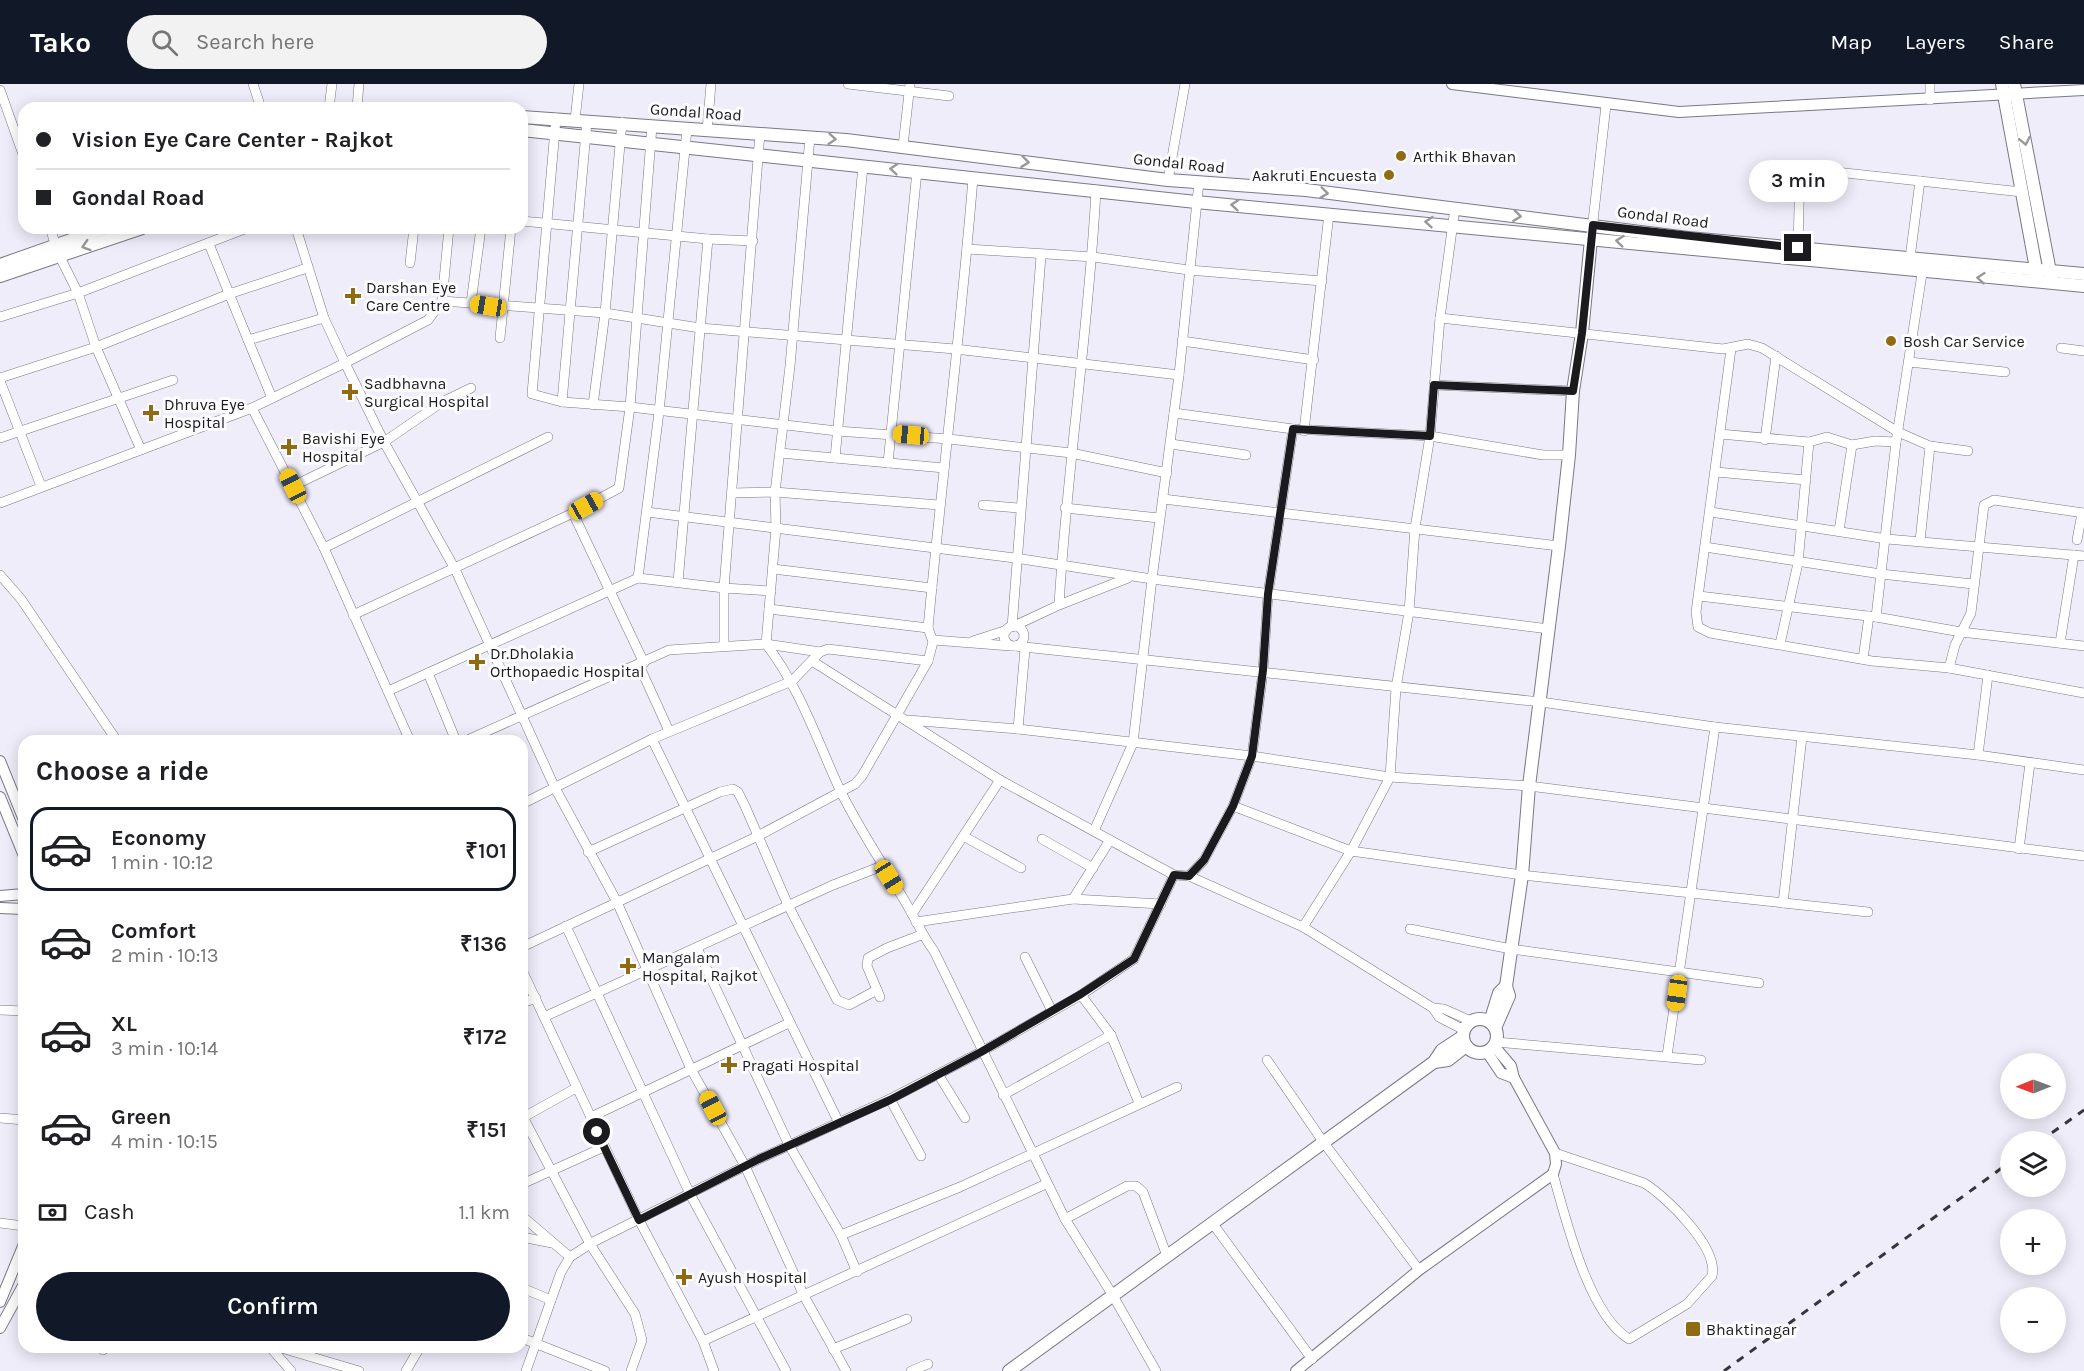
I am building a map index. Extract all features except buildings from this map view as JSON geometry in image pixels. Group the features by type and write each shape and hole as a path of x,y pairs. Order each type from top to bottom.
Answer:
{"main road":[{"path":"2009,89 2022,192 2036,268"},
{"path":"2009,89 2047,279"},
{"name":"Gondal Road","path":"528,117 622,122 707,131 810,136 1168,180 1306,190 1798,248 2036,268 2047,279"},
{"name":"Gondal Road","path":"528,131 621,138 1196,202 1454,225 1921,272 2047,279 2084,286"},
{"path":"0,276 92,234"},
{"path":"0,265 119,234"},
{"path":"1466,1034 1475,1053 1492,1047 1493,1025 1509,996 1506,986 1522,875 1529,786 1559,546 1573,391 1592,239"},
{"name":"Gondal Road","path":"2047,279 2084,274"},
{"path":"1009,1371 1434,1062 1448,1060 1479,1018 1493,1025"}],"street":[{"path":"253,84 259,102"},
{"path":"330,102 332,84"},
{"path":"357,102 358,84"},
{"path":"562,402 586,135 581,120 579,84"},
{"path":"707,131 711,84"},
{"path":"848,84 910,88 949,96"},
{"path":"1168,180 1185,84"},
{"path":"1452,84 1606,105 1679,112 1930,100 2009,89 2084,90"},
{"path":"1930,84 1930,100"},
{"path":"903,146 910,88"},
{"path":"0,90 18,140"},
{"path":"1592,239 1606,105"},
{"path":"555,118 556,133 545,223 532,394 562,402 630,407 837,431 949,439 1071,453 1167,473"},
{"path":"593,405 605,313 622,122"},
{"path":"353,615 573,513 621,485 630,407 635,317 652,126"},
{"path":"639,578 659,412 687,129"},
{"path":"724,646 724,588 760,133"},
{"path":"810,136 775,492 776,528 766,644 792,681 843,791 882,866 914,918 921,935 934,951 1031,1155 1065,1220 1112,1294 1156,1371"},
{"path":"1771,165 2022,192"},
{"path":"835,458 844,340 863,166"},
{"path":"1798,248 1800,168"},
{"path":"888,463 898,344 917,171"},
{"path":"528,944 756,837 855,784 898,714 928,662 933,640 928,628 939,505 949,439 955,350 973,178"},
{"path":"1910,258 1920,181"},
{"path":"1094,831 1133,743 1141,659 1171,444 1199,182"},
{"path":"1059,604 1065,508 1093,256 1096,190"},
{"path":"1303,927 1351,851 1390,777 1396,688 1409,612 1415,528 1430,436 1440,318 1455,208"},
{"path":"1304,431 1314,360 1329,214"},
{"path":"528,222 675,237 753,241"},
{"path":"52,234 57,250 78,293 96,347 141,450"},
{"path":"0,316 78,293 232,234"},
{"path":"298,234 324,318 345,363 384,442 418,500 454,570 490,643 555,788 616,902 692,1068 744,1166 804,1296 846,1371"},
{"path":"410,264 413,234"},
{"path":"0,503 252,408 428,320 442,302 448,234"},
{"path":"471,303 480,234"},
{"path":"500,338 510,234"},
{"path":"678,582 708,239"},
{"path":"208,244 272,398"},
{"path":"967,249 1041,256 1093,256 1188,270 1322,281"},
{"path":"1013,646 1005,639 1009,628 1041,256"},
{"path":"1863,659 1887,539 1898,437 1921,272 1925,259"},
{"path":"41,486 0,380 96,347 229,294 307,268"},
{"path":"442,302 504,308 605,313 700,328 898,344 1080,362 1179,375"},
{"path":"248,340 324,318"},
{"path":"1440,318 1731,349 1753,345 1776,356 1898,437 1930,446 1968,451"},
{"path":"1182,341 1314,360"},
{"path":"2061,348 2084,351"},
{"path":"1731,349 1696,621 1704,631 1863,659 1949,668 2084,693"},
{"path":"1766,440 1776,356"},
{"path":"1909,362 2005,372"},
{"path":"0,438 173,380"},
{"path":"1434,385 1573,391"},
{"path":"293,486 384,442 441,402 471,388"},
{"path":"252,408 324,548 407,735"},
{"path":"1174,413 1304,431 1430,436 1543,455 1569,455"},
{"path":"1189,876 1204,860 1233,806 1252,756 1263,670 1268,594 1293,429"},
{"path":"1720,434 1766,440 1809,442 1827,436 1852,445 1898,437"},
{"path":"324,548 548,437"},
{"path":"1780,644 1798,563 1809,442"},
{"path":"1171,444 1245,455"},
{"path":"1839,531 1852,445"},
{"path":"1920,541 1932,452 1930,446"},
{"path":"780,453 944,468"},
{"path":"1716,472 1806,480"},
{"path":"732,493 775,492 939,505"},
{"path":"1163,499 1559,546"},
{"path":"1949,668 1960,632 1971,613 1981,514 1989,501 2083,513 2077,540"},
{"path":"983,505 1019,508"},
{"path":"1065,508 1159,518"},
{"path":"1711,512 1887,539 2079,555 2060,643"},
{"path":"573,513 669,731"},
{"path":"647,513 684,515 1015,558 1131,578 1548,628"},
{"path":"1705,548 1798,563 1973,584"},
{"path":"773,569 932,588"},
{"path":"0,575 21,599 113,735"},
{"path":"388,692 490,643 639,578 771,591"},
{"path":"968,643 1009,628 1059,604 1131,578"},
{"path":"1699,596 1872,616 1960,632 2084,646"},
{"path":"769,609 928,628"},
{"path":"1009,628 1021,628 1024,634 1021,644 1013,646"},
{"path":"933,640 1263,670 1396,688 1541,702 1715,727 1978,755 2084,770"},
{"path":"477,735 669,650 766,644 819,652 840,648 928,662"},
{"path":"1018,729 1025,649"},
{"path":"528,801 669,731 792,681 819,652"},
{"path":"812,661 1000,780 1174,875 1189,876 1303,927 1433,1008 1439,1017 1466,1034"},
{"path":"428,673 454,735"},
{"path":"1978,755 1988,675"},
{"path":"908,720 1018,729 1252,756 1390,777 1529,786 1703,806 2084,856"},
{"path":"1667,1056 1693,893 1715,727"},
{"path":"1783,903 1802,736"},
{"path":"652,739 839,1123"},
{"path":"0,762 18,806"},
{"path":"2019,849 2030,763"},
{"path":"914,918 1000,780"},
{"path":"588,852 720,792 733,789 738,792 745,806 756,837 788,905 837,1000 849,1005 878,994 867,966 868,958 921,935"},
{"path":"0,797 18,841"},
{"path":"1233,806 1351,851 1522,875 1868,912"},
{"path":"964,837 1020,868"},
{"path":"1042,839 1093,868"},
{"path":"1073,899 1110,840"},
{"path":"546,1016 788,905 882,866"},
{"path":"526,1371 561,1272 570,1257 590,1244 744,1166 890,1100 981,1052 1081,994 1134,959 1174,875"},
{"path":"0,896 18,894"},
{"path":"914,918 1073,899 1161,904"},
{"path":"0,908 18,909"},
{"path":"566,926 690,1194 786,1371"},
{"path":"1410,929 1511,949 1759,983"},
{"path":"696,948 789,1145 841,1235 857,1272"},
{"path":"1025,957 1052,1011"},
{"path":"528,982 546,1016 576,1088 639,1220 703,1341 714,1371"},
{"path":"1081,994 1111,1035 1139,1103"},
{"path":"528,1001 536,998"},
{"path":"0,1010 18,1011"},
{"path":"591,1117 789,1023"},
{"path":"1003,1095 1111,1035"},
{"path":"1492,1047 1667,1056 1701,1060"},
{"path":"1296,1371 1419,1270 1552,1174 1556,1164 1555,1153 1514,1078 1511,1066 1492,1047"},
{"path":"1267,1060 1324,1143 1419,1270"},
{"path":"938,1074 965,1118"},
{"path":"841,1235 1031,1155 1177,1087"},
{"path":"528,1114 576,1088"},
{"path":"890,1100 921,1156"},
{"path":"0,1119 18,1120"},
{"path":"528,1128 590,1244 635,1314 642,1340 631,1371"},
{"path":"528,1181 604,1147"},
{"path":"1552,1174 1576,1255 1605,1315 1622,1335 1629,1339 1687,1304 1712,1276 1712,1259 1694,1230 1654,1189 1644,1183 1555,1153"},
{"path":"703,1341 1046,1184"},
{"path":"1065,1220 1127,1186 1136,1186 1143,1192 1167,1256"},
{"path":"528,1221 570,1257"},
{"path":"0,1223 18,1225"},
{"path":"1214,1224 1312,1359"},
{"path":"528,1238 552,1243"},
{"path":"0,1302 18,1264"},
{"path":"528,1290 551,1300"},
{"path":"0,1328 18,1295"},
{"path":"833,1349 907,1319"},
{"path":"528,1340 605,1371"},
{"path":"275,1353 291,1371"},
{"path":"298,1353 360,1371"},
{"path":"406,1371 416,1353"},
{"path":"911,1371 928,1364"}],"railway":[{"path":"2054,1131 2084,1110"},
{"path":"1724,1371 2000,1169"}],"place":[{"name":"Arthik Bhavan","path":"1401,156"},
{"name":"Aakruti Encuesta","path":"1389,175"},
{"name":"Darshan Eye Care Centre","path":"353,296"},
{"name":"Bosh Car Service","path":"1891,341"},
{"name":"Sadbhavna Surgical Hospital","path":"350,392"},
{"name":"Dhruva Eye Hospital","path":"151,413"},
{"name":"Bavishi Eye Hospital","path":"289,447"},
{"name":"Dr.Dholakia Orthopaedic Hospital","path":"477,662"},
{"name":"Mangalam Hospital, Rajkot","path":"628,966"},
{"name":"Pragati Hospital","path":"729,1065"},
{"name":"Ayush Hospital","path":"684,1277"},
{"name":"Bhaktinagar","path":"1693,1329"}],"route":[{"path":"597,1132 639,1220 759,1159 890,1100 981,1052 1081,994 1134,959 1174,875 1189,876 1197,871 1204,860 1233,806 1252,756 1263,670 1268,594 1293,429 1430,436 1434,385 1573,391 1582,333 1593,225 1688,238 1798,248"}]}
